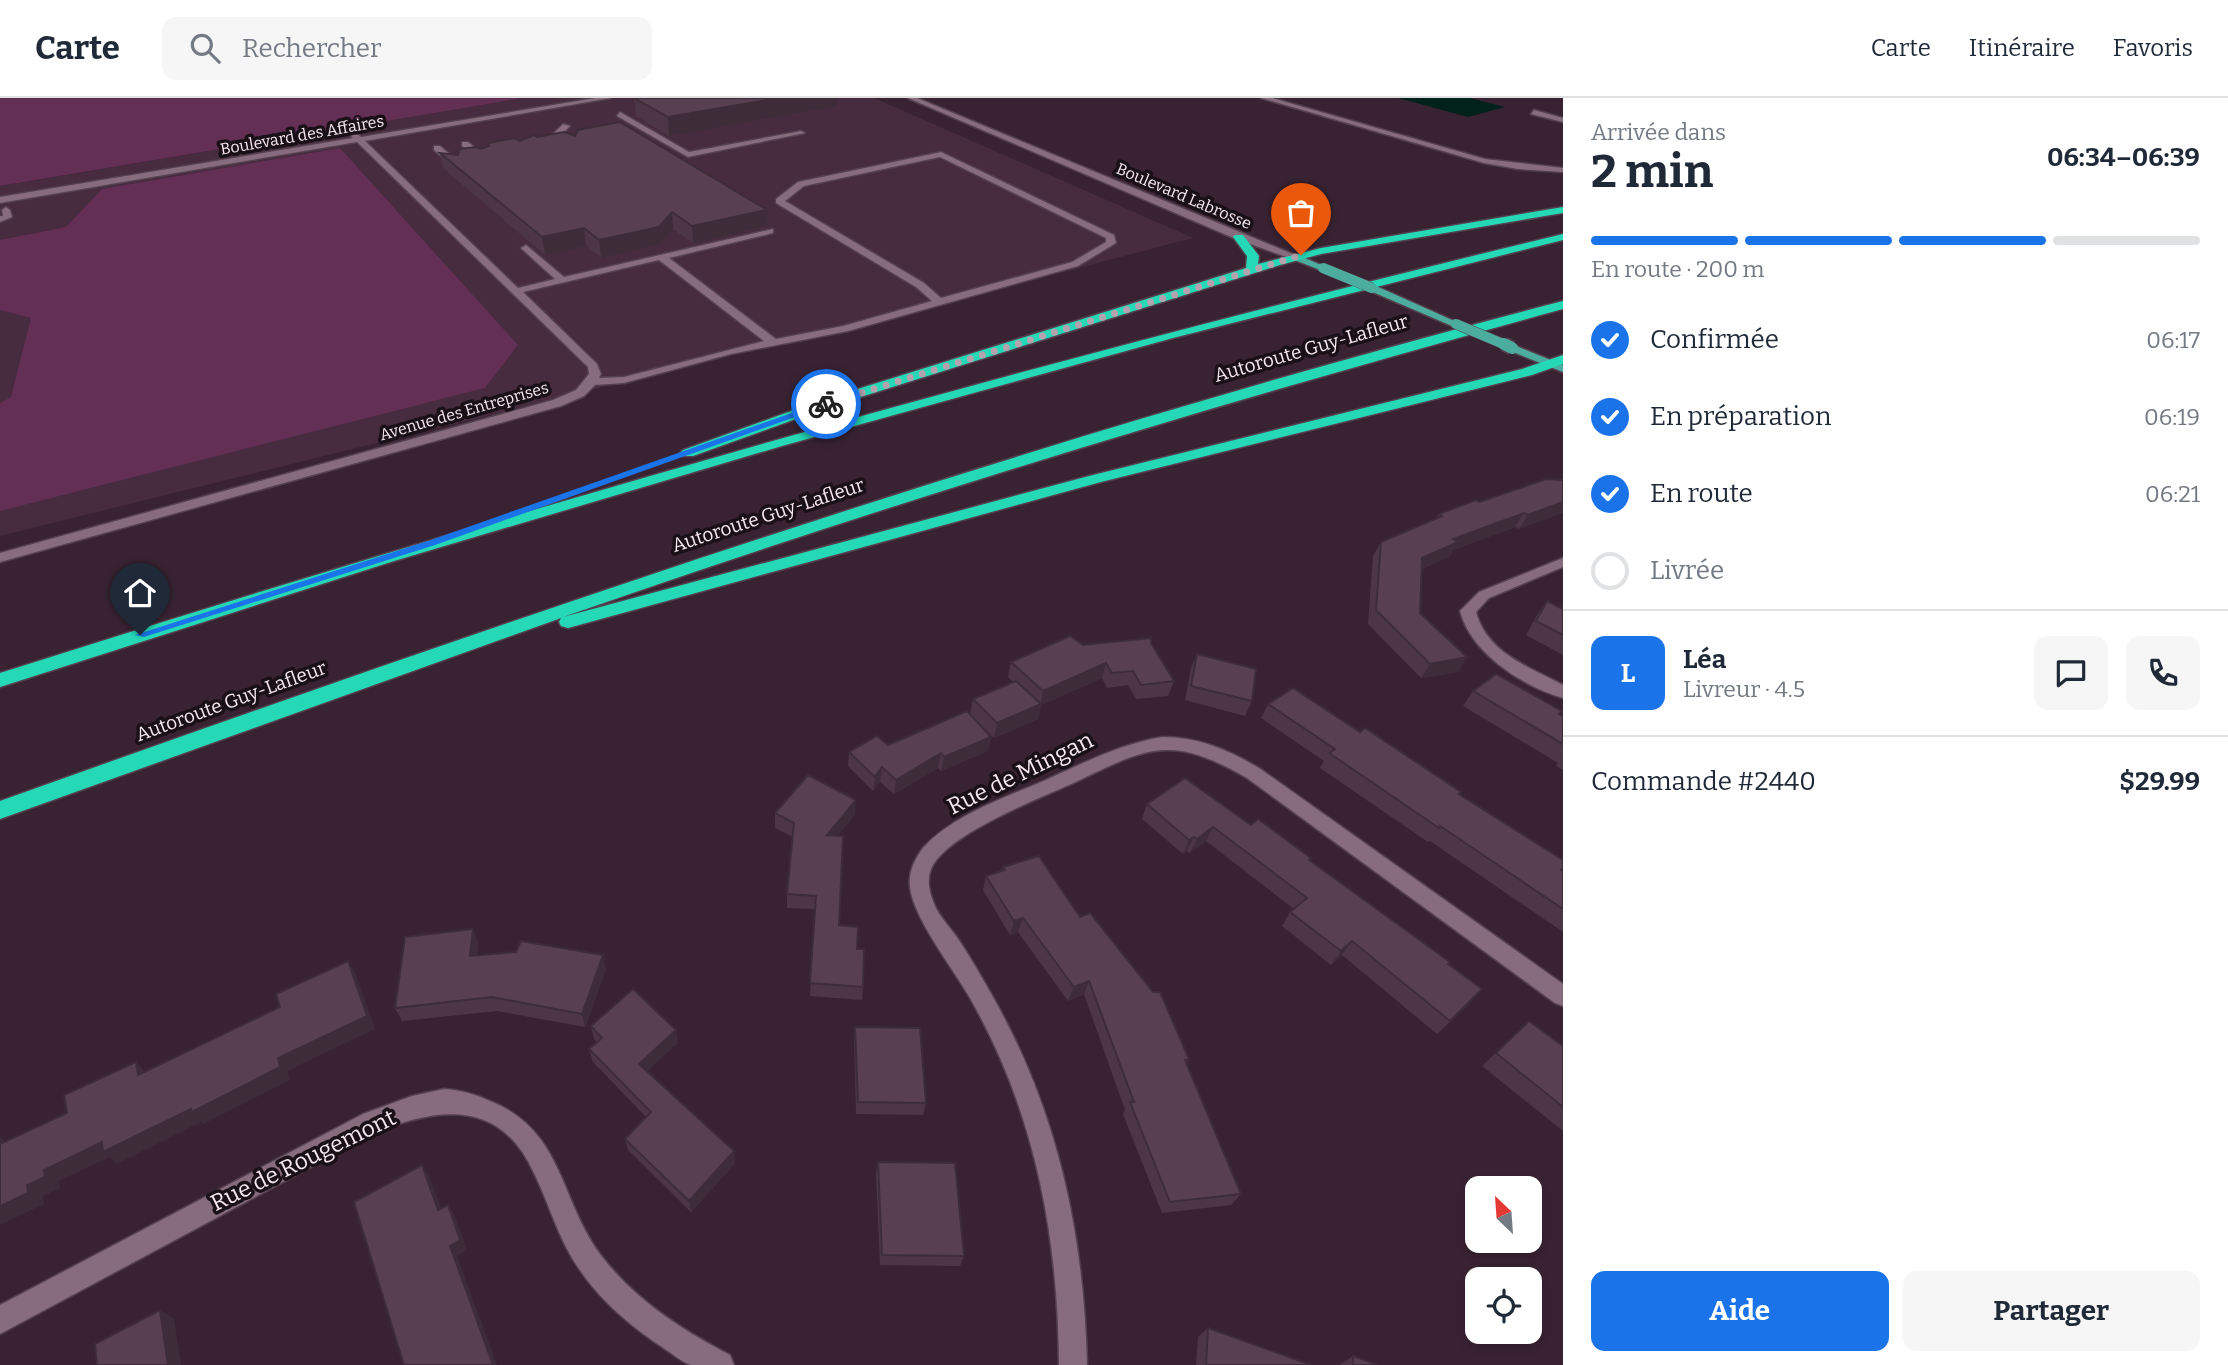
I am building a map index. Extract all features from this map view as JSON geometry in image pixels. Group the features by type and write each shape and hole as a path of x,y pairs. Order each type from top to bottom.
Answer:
{"highway":[{"path":"432,543 824,404 1252,269 1295,257 1563,211"},
{"path":"1239,237 1253,256 1252,269"},
{"path":"0,680 432,543 743,450 1047,365 1563,237"},
{"name":"Autoroute Guy-Lafleur","path":"0,810 680,570 982,471 1230,396 1563,305"},
{"path":"381,674 960,514 1559,364"}],"main road":[{"name":"Boulevard Labrosse","path":"1295,257 1512,348 1559,364"}],"street":[{"name":"Boulevard des Affaires","path":"1,201 352,132 562,98"},
{"name":"Boulevard des Affaires","path":"352,132 608,98"},
{"name":"Boulevard Labrosse","path":"911,98 1239,237 1295,257"},
{"path":"1264,98 1484,161 1518,167 1563,170"},
{"path":"1283,103 1305,98"},
{"path":"598,99 688,155 801,133"},
{"path":"620,114 634,112"},
{"path":"1534,112 1563,120"},
{"path":"566,126 557,134 573,146"},
{"path":"352,132 593,366 596,373 593,382 624,380 722,353 844,329 1075,264 1112,240 1109,235 941,154 801,184 779,201 920,285 939,302"},
{"path":"465,144 486,160"},
{"path":"437,148 458,166"},
{"path":"0,219 8,218 1,201"},
{"path":"516,291 770,231"},
{"path":"526,248 562,280"},
{"path":"660,257 774,343"},
{"name":"Avenue des Entreprises","path":"0,558 557,403 579,394 593,382"},
{"path":"1563,562 1484,595 1468,611 1473,632 1484,645 1502,659 1563,692"},
{"name":"Rue de Mingan","path":"1073,1365 1065,1258 1057,1202 1044,1142 1004,1041 979,993 929,917 922,901 919,885 921,868 941,842 977,821 1128,750 1162,742 1195,745 1215,752 1253,773 1563,996"},
{"name":"Rue de Rougemont","path":"0,1320 370,1122 416,1107 452,1101 489,1113 514,1126 530,1143 560,1211 590,1263 631,1309 676,1343 720,1365"}],"shaded area":[{"path":"0,98 523,98 0,186"},
{"path":"523,98 874,98 1193,238 940,304 0,536 0,186"},
{"path":"1398,98 1470,98 1505,107 1468,117"},
{"path":"340,148 518,345 485,388 0,511 0,403 11,397 31,318 0,310 0,240 66,227 102,189"}],"building":[{"path":"634,98 778,98 668,117"},
{"path":"620,122 767,210 692,226 672,212 659,227 599,240 584,228 542,237 440,153 458,155 460,149 481,149 489,146 489,143 514,138 520,141 534,135 537,137 564,132 575,136 578,130"},
{"path":"1546,479 1563,480 1563,502 1453,539 1458,542 1422,558 1420,613 1467,657 1430,664 1376,610 1381,542 1442,516 1439,514"},
{"path":"1547,601 1563,609 1563,635 1536,621"},
{"path":"1070,636 1083,645 1151,638 1151,643 1174,681 1141,685 1133,671 1112,673 1106,663 1043,691 1011,662"},
{"path":"1197,654 1256,669 1252,701 1191,686"},
{"path":"1496,674 1562,711 1559,714 1563,716 1563,744 1473,691"},
{"path":"1016,681 1041,704 997,723 973,699"},
{"path":"1293,688 1360,732 1365,728 1461,792 1459,794 1563,860 1563,909 1329,753 1335,749 1268,704"},
{"path":"967,711 991,737 944,757 941,753 896,780 882,767 875,777 849,752 877,736 888,745"},
{"path":"808,775 856,800 827,835 843,836 839,925 858,927 857,949 864,949 863,987 810,983 816,896 787,894 794,823 775,813"},
{"path":"1185,778 1251,825 1258,819 1311,858 1309,860 1450,962 1448,964 1482,989 1450,1021 1352,941 1341,951 1290,912 1307,898 1213,827 1197,839 1194,837 1189,840 1147,804"},
{"path":"1039,856 1080,917 1090,913 1153,992 1160,992 1189,1059 1185,1060 1241,1194 1170,1202 1130,1102 1134,1102 1089,981 1074,987 1023,918 1014,921 986,876 1005,870 1003,867"},
{"path":"473,929 470,956 516,952 521,941 603,955 582,1014 492,997 395,1008 405,937"},
{"path":"348,961 367,1016 278,1058 280,1067 192,1112 191,1109 103,1152 102,1142 44,1170 45,1177 27,1185 28,1193 0,1206 0,1144 67,1113 64,1095 136,1062 138,1075 280,1007 276,994"},
{"path":"633,989 676,1030 639,1064 734,1151 689,1201 625,1139 651,1112 589,1049 602,1038 591,1026"},
{"path":"1529,1021 1563,1046 1563,1107 1496,1053"},
{"path":"855,1027 920,1028 926,1103 858,1102"},
{"path":"878,1162 955,1163 964,1256 882,1255"},
{"path":"422,1165 438,1210 448,1205 460,1240 450,1246 493,1365 404,1365 354,1202"},
{"path":"160,1310 168,1365 97,1365 95,1344"},
{"path":"1208,1328 1311,1365 1206,1365"},
{"path":"1353,1356 1378,1365 1353,1365"}],"way so far":[{"path":"826,404 1301,255"}],"route":[{"path":"140,635 432,543 826,404"}]}
